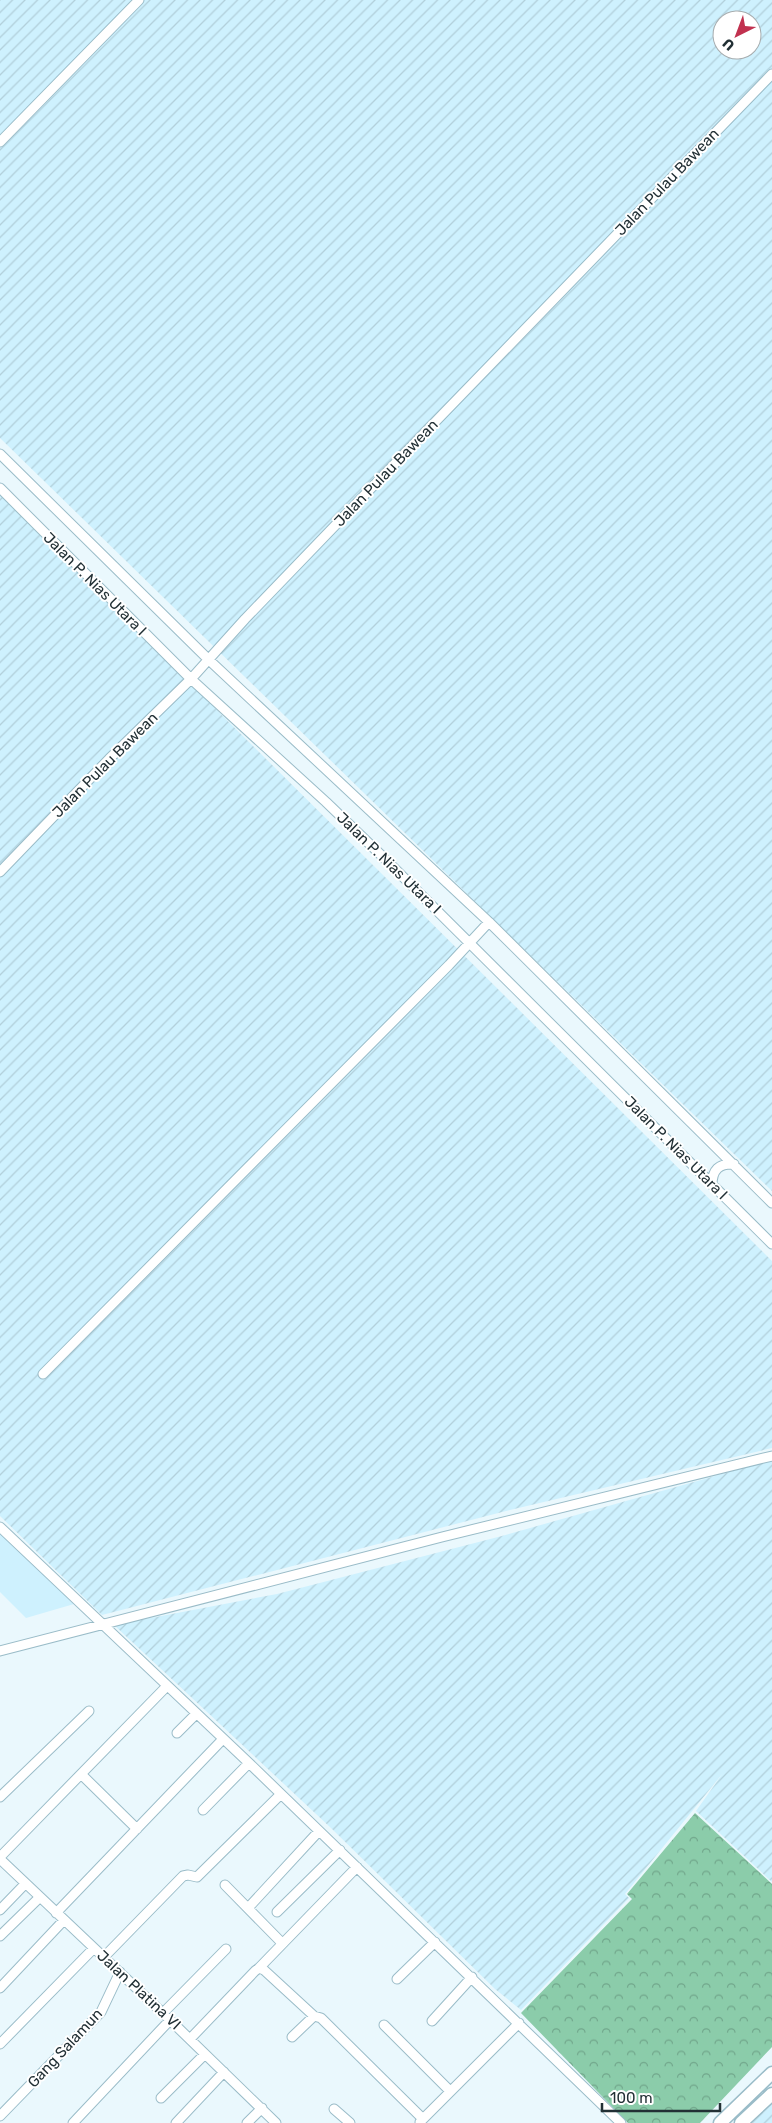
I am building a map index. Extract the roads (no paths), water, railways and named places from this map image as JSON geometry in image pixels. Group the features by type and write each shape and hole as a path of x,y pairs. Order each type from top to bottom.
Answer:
{"highway":[{"path":"720,2123 772,2072"},
{"path":"741,2123 772,2094"}],"street":[{"path":"0,142 139,0"},
{"name":"Jalan Pulau Bawean","path":"0,872 109,759 191,679 245,619 378,480 772,74"},
{"name":"Jalan P. Nias Utara I","path":"0,454 209,660 489,922 772,1203"},
{"name":"Jalan P. Nias Utara I","path":"0,488 191,679 326,802 470,942 772,1244"},
{"path":"43,1374 442,972 489,922"},
{"path":"712,1185 712,1176 717,1168 726,1164 734,1164"},
{"path":"0,1651 442,1537 772,1456"},
{"path":"0,1527 109,1623 196,1714 340,1850 621,2123"},
{"path":"0,1858 168,1686"},
{"path":"0,1798 89,1711"},
{"path":"177,1733 196,1714"},
{"path":"56,1913 224,1739"},
{"path":"203,1810 249,1763"},
{"path":"82,1775 137,1829"},
{"path":"104,1957 183,1876 197,1877 281,1794"},
{"path":"248,1908 319,1831"},
{"path":"278,1912 340,1850"},
{"name":"Jalan Platina VI","path":"0,1858 276,2123"},
{"path":"190,2039 357,1867"},
{"path":"0,1910 25,1884"},
{"path":"225,1885 282,1943"},
{"path":"0,1936 40,1897"},
{"path":"0,1988 64,1920"},
{"path":"397,1979 435,1942"},
{"path":"0,2044 94,1948"},
{"path":"163,2013 226,1949"},
{"path":"260,1968 314,2016 321,2018 422,2121 519,2023"},
{"name":"Gang Salamun","path":"0,2116 101,2012 120,1972"},
{"path":"432,2021 472,1978"},
{"path":"292,2037 314,2016"},
{"path":"73,2123 170,2020"},
{"path":"384,2025 450,2092"},
{"path":"161,2098 205,2054"},
{"path":"176,2123 224,2072"},
{"path":"247,2123 262,2108"},
{"path":"334,2109 350,2123"}]}
